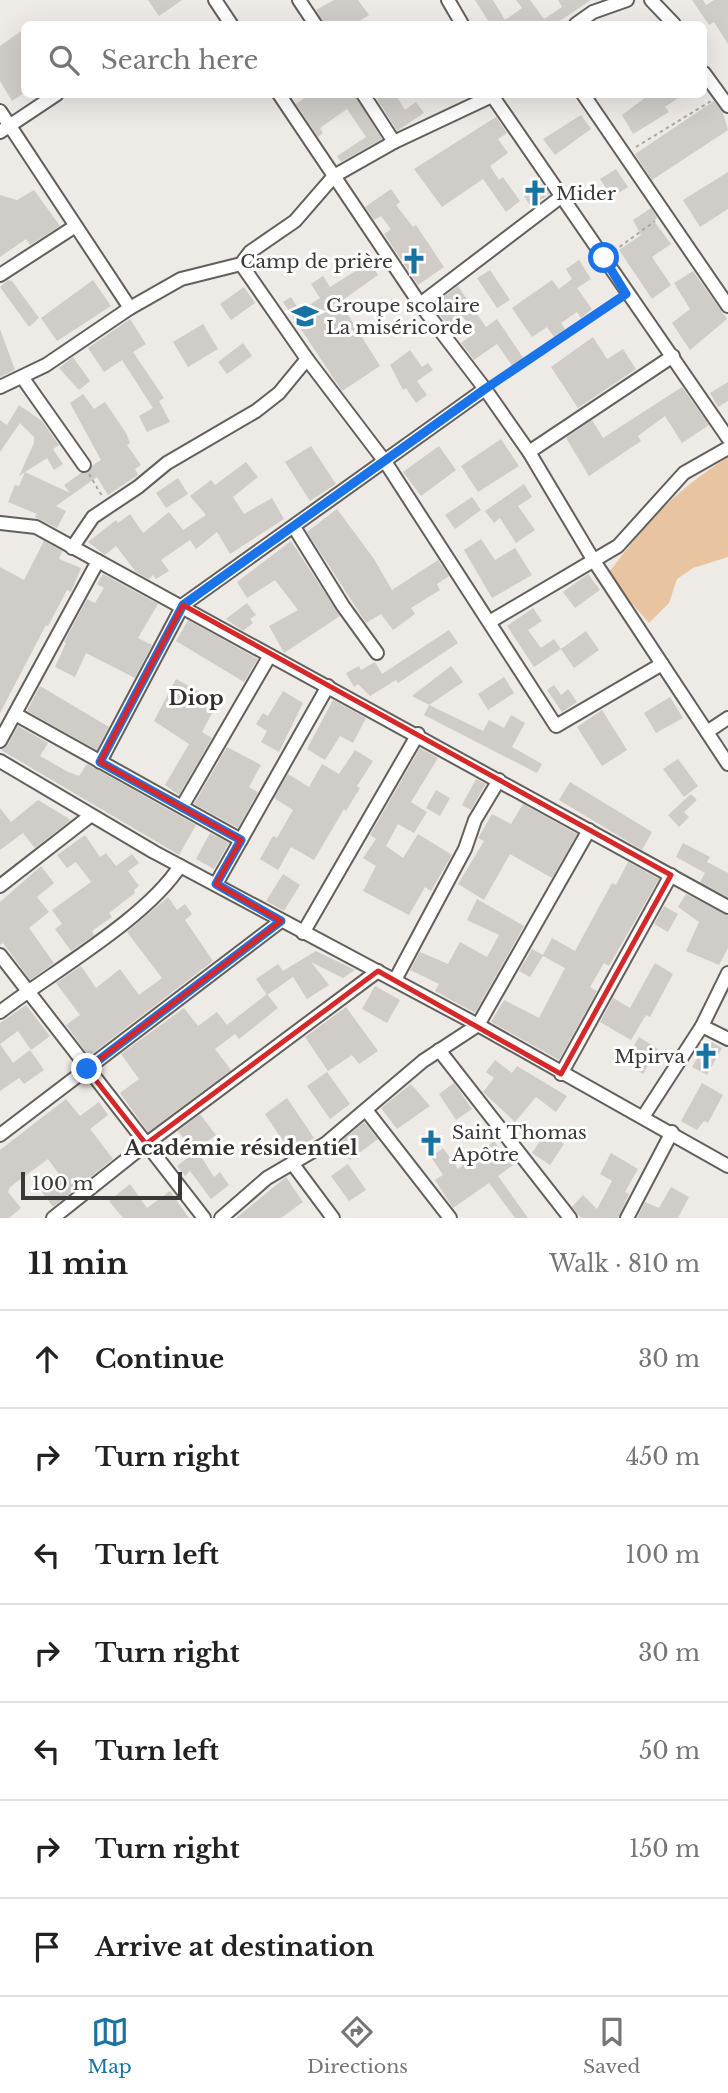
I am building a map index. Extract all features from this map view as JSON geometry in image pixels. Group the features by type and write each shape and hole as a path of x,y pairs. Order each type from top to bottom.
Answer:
{"street":[{"path":"215,0 229,21"},
{"path":"299,0 313,21"},
{"path":"448,0 460,21"},
{"path":"585,0 593,12"},
{"path":"582,21 593,12 627,0"},
{"path":"651,0 671,21"},
{"path":"707,78 728,106"},
{"path":"5,129 51,98"},
{"path":"282,98 420,304 485,389 528,453 594,561 728,764"},
{"path":"366,98 394,142"},
{"path":"0,387 46,365 130,308 181,279 241,264 250,252 295,221 334,176 394,142 488,98"},
{"path":"496,98 626,294 673,356 728,438"},
{"path":"586,98 728,306"},
{"path":"0,111 5,129 130,308"},
{"path":"420,304 562,196"},
{"path":"0,275 74,227"},
{"path":"241,264 307,359 386,463 491,621 556,726 662,664"},
{"path":"528,453 673,356"},
{"path":"72,548 93,517 138,488 167,463 256,411 279,393 307,359"},
{"path":"22,377 84,465"},
{"path":"100,762 183,605 386,463 485,389"},
{"path":"491,621 618,546 684,473 728,448"},
{"path":"1,526 36,527 183,605 269,657 418,734 728,907"},
{"path":"294,527 343,606 377,653"},
{"path":"0,741 98,561"},
{"path":"183,805 269,657"},
{"path":"216,884 328,686"},
{"path":"15,715 183,805 241,840"},
{"path":"707,732 728,718"},
{"path":"303,933 418,734"},
{"path":"0,761 90,816 478,1025 561,1074 672,1132 728,1166"},
{"path":"395,980 465,849 475,820 499,780"},
{"path":"0,886 90,816"},
{"path":"221,1218 258,1186 325,1144 404,1074 478,1025 589,830"},
{"path":"0,1012 158,895 180,866"},
{"path":"561,1074 671,875"},
{"path":"0,1135 281,921"},
{"path":"0,955 204,1218"},
{"path":"53,1218 145,1144 378,971"},
{"path":"643,1117 702,1026 728,973"},
{"path":"702,1026 728,1039"},
{"path":"439,1050 570,1218"},
{"path":"366,1110 450,1218"},
{"path":"627,1218 672,1132"},
{"path":"292,1163 333,1218"}],"path":[{"path":"626,154 709,103 718,94"},
{"path":"604,258 664,214"},
{"path":"485,389 626,294"},
{"path":"84,465 108,506"}],"highlighted area":[{"path":"183,605 671,875 561,1074 378,971 146,1144 87,1069 281,921 216,884 241,840 100,762"}],"shaded area":[{"path":"728,457 728,557 693,568 677,579 669,603 649,623 607,575 634,540 675,496"}],"building":[{"path":"148,0 182,0 159,16"},
{"path":"334,0 358,0 369,15 360,21 322,21 316,10"},
{"path":"475,0 493,0 505,20 522,8 516,0 530,0 544,19 562,7 558,0 591,0 560,21 488,21"},
{"path":"692,0 703,0 706,5 714,0 728,0 728,44 714,22 709,25"},
{"path":"21,31 21,95 12,101 0,81 0,46"},
{"path":"304,98 356,98 382,139 341,162 337,156 366,137 347,109 320,128 323,133 318,137 296,104"},
{"path":"376,98 398,98 405,110 416,102 424,113 397,131"},
{"path":"645,98 678,98 665,107 669,112 633,134 622,115"},
{"path":"714,101 723,113 728,130 652,180 635,154"},
{"path":"581,115 591,129 555,155 543,139"},
{"path":"496,117 507,133 498,139 508,153 490,166 499,180 503,177 520,201 506,212 483,179 442,207 414,169"},
{"path":"616,169 628,187 612,197 600,179"},
{"path":"728,172 728,209 700,227 683,200"},
{"path":"542,184 549,194 531,207 524,196"},
{"path":"391,189 400,202 396,205 413,227 416,225 444,267 418,285 384,234 391,229 381,216 374,220 365,207"},
{"path":"34,190 60,226 30,245 26,239 0,257 0,195 17,200"},
{"path":"651,208 657,218 654,221 671,244 652,257 671,285 652,299 619,250 641,235 633,220"},
{"path":"579,260 591,279 577,288 592,309 581,318 577,312 561,323 565,329 554,337 547,327 532,337 512,308 552,280 559,289 572,279 566,269"},
{"path":"370,262 378,275 340,302 380,366 342,391 283,302 291,297 300,311 320,298 311,284 323,276 330,287"},
{"path":"490,270 510,300 497,308 477,278"},
{"path":"693,271 727,319 690,350 672,323 690,309 674,283"},
{"path":"8,280 12,281 39,318 29,327 0,287"},
{"path":"93,280 111,306 57,341 41,318"},
{"path":"458,286 486,327 497,319 524,359 513,367 497,344 474,360 461,343 475,333 463,317 448,326 433,305"},
{"path":"244,287 255,303 231,320 220,304"},
{"path":"130,319 146,344 133,352 164,398 159,401 170,422 147,432 139,416 153,408 122,360 104,372 88,348"},
{"path":"203,324 218,349 188,367 173,342"},
{"path":"0,329 15,370 0,377"},
{"path":"593,337 607,359 623,349 636,369 578,408 551,367"},
{"path":"243,343 252,356 227,374 218,362"},
{"path":"410,350 422,367 428,363 433,370 417,381 427,395 416,403 406,388 403,390 390,365"},
{"path":"73,357 90,381 79,390 59,368"},
{"path":"728,382 728,401 718,407 710,393"},
{"path":"682,387 709,425 682,443 665,416 638,436 641,441 589,476 566,438 592,420 603,438"},
{"path":"83,394 94,409 105,402 126,433 130,443 127,445 141,465 135,469 138,475 108,495 97,477 56,506 66,511 57,528 35,517 37,514 8,502 15,485 19,486 25,472 70,493 64,485 81,473 88,472 101,460 70,403"},
{"path":"19,405 42,421 59,445 53,449 63,464 54,470 47,458 19,476 34,443 34,437 20,423 0,452 0,420 7,425"},
{"path":"501,439 519,466 478,492 461,466"},
{"path":"311,446 336,484 310,501 285,462"},
{"path":"439,446 456,470 421,496 403,472"},
{"path":"246,462 258,477 233,497 244,514 272,498 284,519 230,554 217,532 196,549 190,540 161,560 169,571 156,579 153,575 149,579 136,572 116,546 105,555 88,542 116,520 118,523 130,514 143,533 169,512 183,530 206,515 190,496 211,480 215,485"},
{"path":"178,478 188,494 166,508 156,493"},
{"path":"524,484 532,497 518,506 535,530 516,543 500,518 494,523 485,511"},
{"path":"472,497 481,510 455,529 445,515"},
{"path":"337,509 374,559 392,590 438,560 449,576 437,584 440,590 411,608 415,614 393,630 381,614 366,623 307,532"},
{"path":"481,539 495,560 515,548 532,575 492,598 464,550"},
{"path":"44,541 62,551 59,559 81,568 71,592 67,590 48,626 46,625 0,713 0,567 24,580"},
{"path":"291,541 340,616 284,653 269,626 298,610 275,580 247,598 237,582"},
{"path":"103,574 158,604 138,638 152,645 135,678 86,653 75,677 55,667 66,643 64,642 87,599 95,603 104,588 97,584"},
{"path":"588,574 600,590 575,608 563,592"},
{"path":"247,603 256,615 250,619 253,623 243,631 226,619"},
{"path":"533,608 542,621 528,630 541,648 554,639 561,649 534,667 507,626"},
{"path":"188,620 258,659 244,682 176,641"},
{"path":"449,630 458,643 398,683 396,680 370,696 358,684 354,687 346,673 359,666 361,670 375,662 382,674"},
{"path":"586,631 599,650 574,668 561,649"},
{"path":"451,666 463,682 429,705 412,696"},
{"path":"504,677 514,693 488,710 478,694"},
{"path":"176,679 218,702 202,732 212,738 179,795 165,785 189,744 154,721"},
{"path":"554,685 561,695 568,689 577,702 562,712 547,690"},
{"path":"40,686 109,727 97,750 27,711"},
{"path":"283,691 303,703 279,752 261,742 267,731 256,724 263,713 268,716"},
{"path":"670,697 683,718 656,733 644,713"},
{"path":"333,700 366,718 353,743 340,736 325,760 307,749"},
{"path":"429,705 483,731 489,720 504,728 511,715 525,723 512,747 542,764 537,773 424,715"},
{"path":"602,710 627,750 602,766 577,727"},
{"path":"18,726 48,743 40,756 68,772 79,776 87,764 196,825 179,855 1,750 7,746"},
{"path":"227,747 261,765 249,787 258,792 238,828 194,804"},
{"path":"420,748 438,758 411,802 427,812 414,833 398,824 386,846 403,858 418,834 452,855 431,891 425,887 409,915 363,891 376,866 363,858 376,839 370,835"},
{"path":"355,750 373,761 357,786 360,788 346,811 344,809 314,860 291,847 278,870 260,859 273,836 277,838 293,810 274,798 288,774 309,787 322,764 339,774"},
{"path":"678,759 698,786 684,797 663,769"},
{"path":"476,779 486,784 471,810 462,805"},
{"path":"570,782 652,832 642,850 559,800"},
{"path":"436,790 450,798 440,816 426,808"},
{"path":"691,794 697,800 684,812 689,817 679,827 668,815"},
{"path":"38,800 71,820 35,848 23,833 0,850 0,808 11,822"},
{"path":"523,804 577,834 552,878 510,854 484,900 458,884 484,841 478,838 492,814 511,824"},
{"path":"210,833 229,843 214,869 196,859"},
{"path":"85,835 100,857 106,853 116,866 132,854 139,863 128,871 139,886 134,890 135,893 109,913 112,917 92,931 94,935 71,951 55,929 62,924 52,910 91,882 76,862 67,868 57,855"},
{"path":"683,843 710,857 707,862 728,873 728,897 700,882 705,873 676,857"},
{"path":"628,862 659,879 609,966 604,963 590,987 597,991 559,1060 491,1022 504,1000 539,1018 565,968 543,956 530,977 519,971 532,949 543,955 552,938 575,951 612,883 616,885"},
{"path":"41,866 54,883 37,897 49,912 29,928 54,963 30,980 3,943 0,945 0,902"},
{"path":"283,874 300,885 284,911 266,901"},
{"path":"686,894 728,916 728,948 719,965 686,951 699,922 678,907"},
{"path":"168,897 177,910 185,904 192,914 185,920 213,961 89,1056 66,1025 80,1015 56,983 81,966 96,988 120,969 139,995 162,978 127,932"},
{"path":"477,899 524,926 475,1013 435,991 439,984 410,970 420,952 448,964 460,942 487,957 499,935 467,920"},
{"path":"664,906 678,914 668,932 654,924"},
{"path":"316,951 355,970 343,978 311,962 329,985 307,999 293,977 267,995 256,979 278,964 283,971"},
{"path":"655,963 673,974 650,1017 646,1015 631,1040 600,1022 613,998 630,1008"},
{"path":"375,986 400,1000 387,1023 362,1009"},
{"path":"267,994 278,1008 239,1039 235,1034 215,1049 231,1070 148,1132 120,1093 139,1079 121,1054 184,1008 198,1026 217,1012 227,1025"},
{"path":"26,1005 50,1036 31,1050 18,1031 0,1044 0,1023"},
{"path":"346,1007 378,1051 359,1064 352,1055 328,1071 305,1037"},
{"path":"639,1037 658,1049 643,1074 624,1062"},
{"path":"708,1040 722,1048 707,1075 692,1067"},
{"path":"0,1044 13,1063 30,1050 44,1070 24,1084 19,1078 0,1091"},
{"path":"495,1060 512,1073 517,1066 567,1096 556,1112 536,1097 515,1122 483,1092 494,1078 486,1072"},
{"path":"327,1072 350,1104 330,1119 307,1086"},
{"path":"454,1083 472,1109 456,1120 439,1094"},
{"path":"702,1083 723,1095 708,1123 704,1121 697,1130 681,1121"},
{"path":"411,1084 430,1106 397,1129 381,1108"},
{"path":"287,1098 314,1138 291,1153 265,1114"},
{"path":"66,1099 80,1116 99,1102 108,1115 90,1129 113,1159 53,1207 42,1192 61,1177 48,1159 10,1187 8,1192 21,1208 9,1218 0,1218 0,1150"},
{"path":"200,1114 216,1135 194,1152 178,1131"},
{"path":"364,1122 378,1139 350,1160 337,1145"},
{"path":"546,1132 564,1144 550,1165 532,1153"},
{"path":"494,1141 513,1165 498,1176 528,1218 515,1218 489,1183 453,1208 435,1180 443,1175 431,1157 443,1148 458,1169"},
{"path":"197,1150 214,1177 220,1172 229,1185 211,1199 190,1171 185,1176 177,1166"},
{"path":"611,1153 638,1169 625,1192 629,1194 618,1218 581,1218 572,1207 583,1195 597,1209 612,1181 600,1174"},
{"path":"348,1164 366,1190 349,1201 331,1176"},
{"path":"286,1177 303,1202 281,1218 236,1218"},
{"path":"130,1184 147,1208 170,1191 189,1218 123,1218 109,1201"},
{"path":"671,1187 689,1197 678,1218 637,1218 645,1202 659,1208"}],"place":[{"name":"Mider","path":"535,193"},
{"name":"Camp de prière","path":"414,261"},
{"name":"Groupe scolaire La miséricorde","path":"305,316"},
{"name":"Mpirva","path":"706,1056"},
{"name":"Saint Thomas Apôtre","path":"431,1143"}],"district":[{"name":"Diop","path":"196,698"},
{"name":"Académie résidentiel","path":"241,1148"}],"route":[{"path":"87,1069 281,921 216,884 241,840 183,805 100,762 183,605 386,463 485,389 626,294 604,258"}]}
